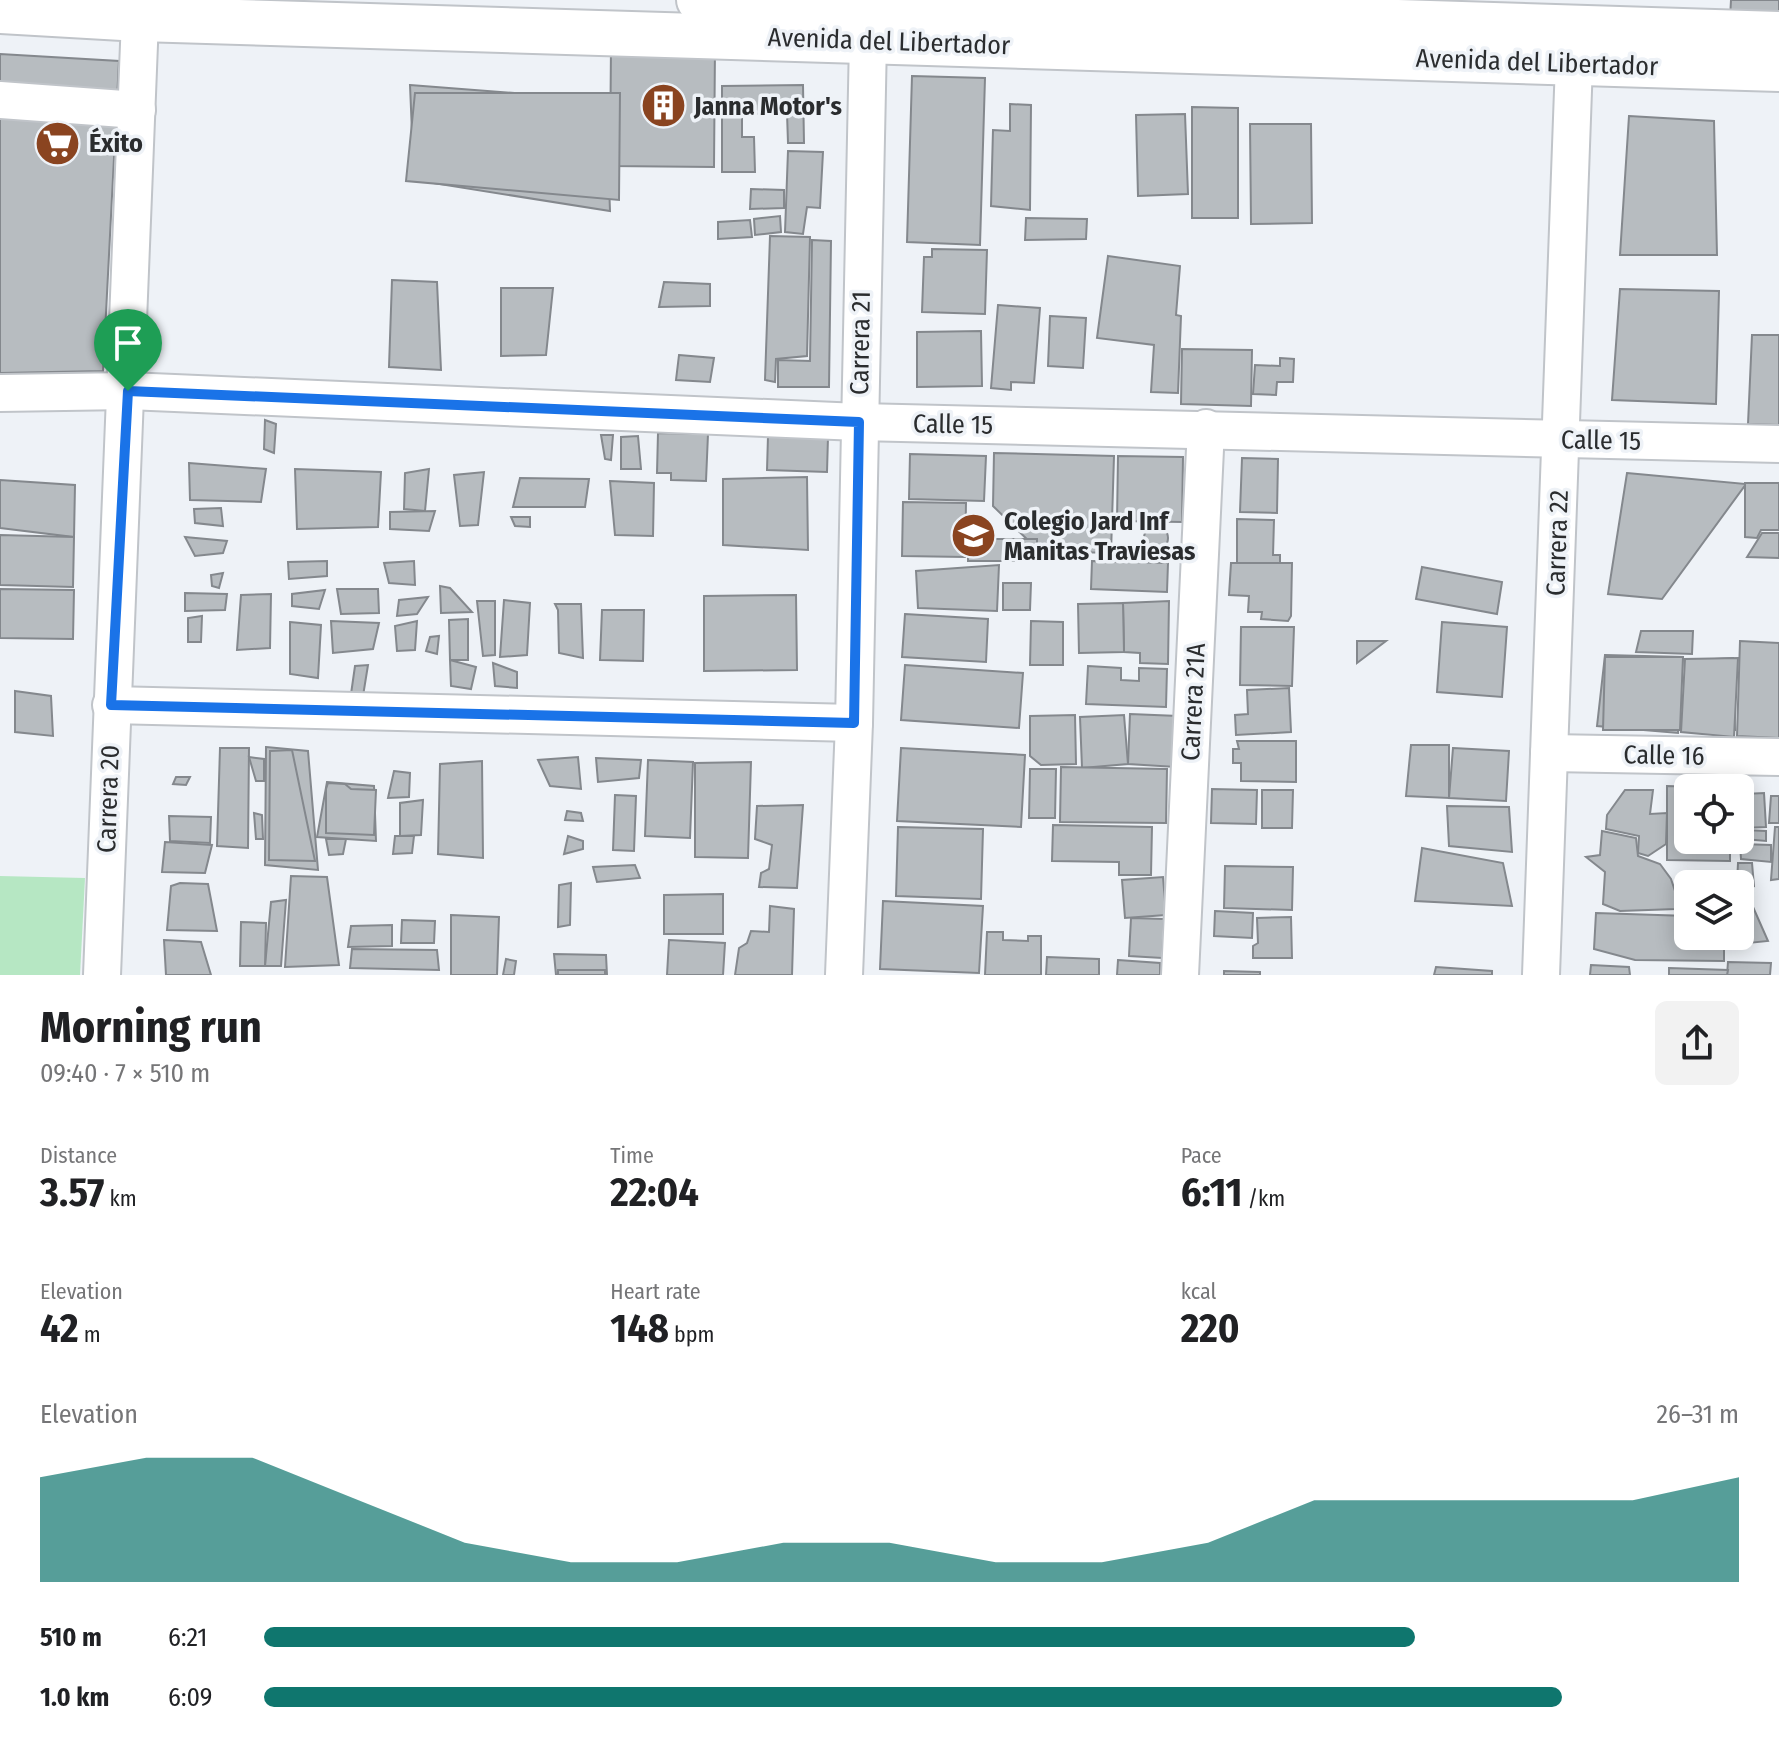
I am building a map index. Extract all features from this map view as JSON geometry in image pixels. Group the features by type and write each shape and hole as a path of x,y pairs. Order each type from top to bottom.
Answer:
{"main road":[{"name":"Avenida del Libertador","path":"699,0 872,15 1574,63 1779,69"},
{"name":"Avenida del Libertador","path":"0,11 138,9 872,15 1493,13 1779,34"}],"street":[{"name":"Carrera 20","path":"102,975 111,705 128,391 138,9"},
{"name":"Carrera 21","path":"844,975 854,723 859,422 872,15"},
{"name":"Carrera 22","path":"1541,975 1574,63"},
{"path":"0,100 137,110"},
{"name":"Calle 15","path":"0,393 128,391 859,422 1779,444"},
{"name":"Carrera 21A","path":"1180,975 1206,428"},
{"path":"111,705 854,723"},
{"name":"Calle 16","path":"1549,753 1779,757"}],"green space":[{"path":"0,876 85,878 80,975 0,975"}],"building":[{"path":"1731,0 1779,0 1779,19 1730,19"},
{"name":"Janna Motor's","path":"611,45 715,46 714,167 610,166"},
{"name":"Éxito","path":"0,54 119,61 103,371 0,373"},
{"path":"912,76 985,78 980,245 907,242"},
{"path":"410,85 606,100 610,211 414,180"},
{"path":"803,85 804,143 788,143 787,113 742,114 742,137 754,137 755,172 722,172 722,86"},
{"path":"415,93 620,93 619,200 406,181"},
{"path":"1010,104 1031,105 1030,210 991,206 993,130 1010,131"},
{"path":"1192,107 1238,108 1238,218 1192,218"},
{"path":"1185,114 1188,194 1138,196 1136,115"},
{"path":"1629,116 1714,121 1717,255 1620,255"},
{"path":"1250,124 1311,124 1312,223 1251,224"},
{"path":"788,151 823,152 820,208 807,207 803,234 785,232"},
{"path":"751,189 784,190 784,208 750,209"},
{"path":"780,216 781,232 755,235 754,219"},
{"path":"1026,218 1087,219 1086,239 1025,240"},
{"path":"750,220 752,237 718,239 718,222"},
{"path":"770,236 810,237 807,356 776,359 775,382 765,380"},
{"path":"812,240 831,241 829,387 778,387 778,360 810,361"},
{"path":"932,249 987,250 985,314 922,312 924,257 932,257"},
{"path":"1108,256 1180,266 1176,315 1181,316 1178,393 1151,392 1154,345 1097,338"},
{"path":"392,280 437,282 441,370 389,367"},
{"path":"664,282 710,284 710,306 659,307"},
{"path":"501,288 553,288 546,355 501,356"},
{"path":"1620,289 1719,291 1716,404 1612,400"},
{"path":"998,305 1040,308 1034,383 1011,382 1011,390 991,388"},
{"path":"1050,316 1086,318 1083,368 1048,366"},
{"path":"981,331 982,386 917,387 917,332"},
{"path":"1752,335 1779,335 1779,425 1748,424"},
{"path":"1182,349 1252,350 1251,406 1181,404"},
{"path":"679,355 714,358 710,382 676,380"},
{"path":"1280,358 1294,359 1293,382 1277,382 1276,395 1253,394 1255,365 1280,366"},
{"path":"265,420 276,424 274,453 264,449"},
{"path":"658,433 708,434 706,481 671,480 671,473 657,473"},
{"path":"601,435 613,435 611,460 605,459"},
{"path":"638,436 641,469 621,469 621,437"},
{"path":"768,436 828,437 827,472 767,470"},
{"path":"994,453 1114,456 1111,553 1039,551 993,506"},
{"path":"910,454 986,456 984,501 909,499"},
{"path":"1118,456 1183,457 1182,522 1117,521"},
{"path":"1242,458 1278,459 1277,513 1240,512"},
{"path":"189,463 266,469 261,502 190,500"},
{"path":"295,469 381,472 378,527 297,529"},
{"path":"429,469 425,511 404,509 405,473"},
{"path":"484,472 478,525 460,526 454,475"},
{"path":"1627,473 1746,484 1662,599 1608,594"},
{"path":"807,477 808,550 723,545 723,479"},
{"path":"520,478 589,479 585,507 513,507"},
{"path":"0,480 75,485 74,537 0,528"},
{"path":"610,481 654,483 653,536 615,535"},
{"path":"1745,483 1779,483 1779,530 1761,530 1757,538 1745,537"},
{"path":"903,502 966,503 965,557 902,556"},
{"path":"221,508 223,526 195,523 194,509"},
{"path":"435,511 429,531 390,529 390,512"},
{"path":"511,517 530,517 530,527 515,526"},
{"path":"1237,519 1274,520 1273,555 1280,555 1280,564 1237,563"},
{"path":"1156,526 1165,529 1168,538 1165,547 1156,550 1147,547 1144,538 1147,529"},
{"path":"1762,533 1779,533 1779,558 1747,557"},
{"path":"0,535 74,537 73,587 0,585"},
{"path":"185,537 227,541 223,553 195,556"},
{"path":"968,539 1037,539 1037,561 968,561"},
{"path":"327,561 327,576 289,579 288,562"},
{"path":"414,561 415,585 389,583 384,563"},
{"path":"1092,561 1168,563 1167,592 1091,589"},
{"path":"1231,563 1292,563 1291,616 1288,621 1261,619 1262,612 1248,612 1249,596 1229,595"},
{"path":"999,565 997,611 918,608 916,571"},
{"path":"1422,567 1502,582 1497,614 1416,599"},
{"path":"223,573 219,588 212,586 211,575"},
{"path":"1003,583 1031,583 1030,610 1003,610"},
{"path":"440,586 450,588 472,612 441,613"},
{"path":"0,589 74,590 73,639 0,638"},
{"path":"337,589 378,589 379,613 341,614"},
{"path":"325,590 319,609 292,606 292,594"},
{"path":"185,593 227,594 225,610 185,611"},
{"path":"271,594 270,648 237,650 241,595"},
{"path":"796,595 797,670 704,671 704,596"},
{"path":"428,597 417,614 397,616 399,600"},
{"path":"504,600 530,603 527,655 500,657"},
{"path":"477,601 495,601 495,655 483,656"},
{"path":"1169,601 1168,664 1140,663 1140,653 1124,652 1123,603"},
{"path":"1123,603 1124,652 1079,653 1078,604"},
{"path":"555,604 581,604 583,658 559,653 558,610"},
{"path":"602,610 644,610 643,661 600,660"},
{"path":"905,614 988,619 986,662 902,657"},
{"path":"202,616 201,642 188,642 188,618"},
{"path":"468,619 468,660 450,660 449,620"},
{"path":"331,621 379,623 373,649 333,653"},
{"path":"417,621 415,650 397,651 395,626"},
{"path":"1031,621 1063,622 1063,665 1030,665"},
{"path":"290,622 321,625 318,678 290,674"},
{"path":"1442,622 1507,627 1502,697 1437,692"},
{"path":"1241,627 1294,627 1292,686 1240,685"},
{"path":"1641,631 1693,631 1692,654 1636,652"},
{"path":"439,636 437,654 426,651 430,637"},
{"path":"1357,641 1386,641 1357,663"},
{"path":"1740,641 1779,643 1779,738 1737,736"},
{"path":"1605,655 1683,657 1678,733 1597,726"},
{"path":"1605,657 1683,657 1680,730 1603,730"},
{"path":"1733,658 1735,730 1687,731 1696,660"},
{"path":"1738,658 1734,737 1681,732 1685,659"},
{"path":"450,660 476,667 471,689 451,686"},
{"path":"493,663 517,672 517,688 495,686"},
{"path":"368,665 363,696 351,694 355,666"},
{"path":"905,665 1023,673 1019,728 901,720"},
{"path":"1088,666 1121,668 1121,680 1139,681 1139,668 1167,669 1166,707 1086,704"},
{"path":"1289,688 1291,732 1236,735 1235,715 1248,714 1247,690"},
{"path":"15,691 51,696 53,736 15,732"},
{"path":"1130,714 1178,716 1176,767 1128,764"},
{"path":"1075,715 1076,764 1041,765 1030,756 1030,716"},
{"path":"1124,715 1128,764 1082,768 1080,717"},
{"path":"1237,741 1296,741 1296,782 1241,781 1241,763 1233,763 1233,749 1239,749"},
{"path":"1411,745 1449,745 1449,798 1406,796"},
{"path":"266,747 308,751 318,870 265,865"},
{"path":"220,748 249,748 248,848 217,846"},
{"path":"901,748 1025,755 1021,827 897,821"},
{"path":"1453,748 1509,751 1506,801 1449,798"},
{"path":"292,750 315,861 269,860 270,751"},
{"path":"249,757 264,759 264,781 256,781"},
{"path":"578,757 581,789 550,786 538,760"},
{"path":"596,758 641,760 639,778 598,782"},
{"path":"648,760 693,762 690,838 645,836"},
{"path":"482,761 483,858 438,854 440,764"},
{"path":"751,762 748,858 695,857 695,763"},
{"path":"1061,767 1167,769 1166,823 1060,822"},
{"path":"1030,769 1056,769 1055,818 1029,818"},
{"path":"394,771 410,773 409,797 388,798"},
{"path":"176,777 190,777 186,785 173,784"},
{"path":"327,782 374,786 376,841 317,837"},
{"path":"328,783 345,784 351,789 376,790 374,835 326,833"},
{"path":"1667,786 1674,786 1674,854 1730,854 1730,861 1667,860"},
{"path":"1212,789 1257,790 1256,824 1211,823"},
{"path":"1262,790 1293,790 1292,828 1262,828"},
{"path":"1625,790 1653,790 1650,814 1667,813 1666,844 1648,856 1638,853 1639,836 1606,829 1607,815"},
{"path":"1764,793 1766,827 1754,828 1754,794"},
{"path":"615,795 636,796 634,851 613,850"},
{"path":"1771,796 1779,796 1779,823 1769,823"},
{"path":"423,800 421,835 400,836 400,803"},
{"path":"803,805 797,888 759,887 761,873 769,869 772,845 755,839 757,806"},
{"path":"1447,806 1509,807 1512,852 1449,846"},
{"path":"567,811 581,813 583,821 565,820"},
{"path":"254,813 262,815 263,839 256,839"},
{"path":"169,816 211,817 210,843 170,841"},
{"path":"1053,825 1152,827 1151,875 1119,875 1119,862 1052,861"},
{"path":"898,827 983,829 981,899 896,896"},
{"path":"1775,827 1779,827 1779,879 1771,880"},
{"path":"1754,830 1766,831 1766,841 1754,840"},
{"path":"1602,831 1636,838 1638,856 1660,864 1671,879 1674,909 1620,911 1603,904 1605,872 1586,857 1600,855"},
{"path":"395,836 414,836 412,853 393,854"},
{"path":"568,836 583,841 583,849 564,854"},
{"path":"326,839 346,839 343,854 329,855"},
{"path":"165,842 212,845 205,873 162,872"},
{"path":"1754,844 1771,845 1771,862 1741,859 1741,854 1754,854"},
{"path":"1422,848 1503,863 1512,906 1415,901"},
{"path":"1738,863 1752,863 1753,870 1738,870"},
{"path":"635,865 640,878 597,882 593,867"},
{"path":"1225,866 1293,867 1292,910 1224,908"},
{"path":"291,876 327,877 339,965 285,967"},
{"path":"1163,877 1166,915 1125,918 1122,880"},
{"path":"180,883 208,884 217,931 167,930 171,886"},
{"path":"571,883 570,925 558,927 559,885"},
{"path":"723,894 723,934 664,934 664,895"},
{"path":"286,900 281,966 265,966 271,902"},
{"path":"883,901 983,906 979,973 880,969"},
{"path":"770,906 794,909 792,975 735,975 739,948 747,943 751,931 769,932"},
{"path":"1754,909 1768,941 1754,942"},
{"path":"1215,911 1253,913 1252,938 1214,936"},
{"path":"1596,913 1674,916 1674,950 1724,950 1724,961 1635,960 1594,949"},
{"path":"451,915 499,917 497,975 451,975"},
{"path":"1291,917 1292,958 1253,958 1253,946 1258,943 1257,918"},
{"path":"1131,918 1164,919 1162,958 1129,956"},
{"path":"402,920 435,921 434,943 401,943"},
{"path":"241,922 266,923 265,966 240,966"},
{"path":"392,925 392,946 348,947 351,926"},
{"path":"987,932 1003,932 1003,940 1028,941 1028,936 1041,936 1041,975 985,975"},
{"path":"164,940 201,942 211,975 166,975"},
{"path":"669,940 725,943 723,975 667,975"},
{"path":"352,949 437,950 439,970 350,968"},
{"path":"554,954 606,955 607,975 556,975"},
{"path":"1047,957 1099,959 1099,975 1046,975"},
{"path":"506,959 516,961 514,975 503,975"},
{"path":"1118,960 1160,963 1160,975 1117,975"},
{"path":"1728,962 1771,963 1770,975 1727,975"},
{"path":"1591,965 1629,967 1630,975 1590,975"},
{"path":"1436,967 1492,971 1492,975 1434,975"},
{"path":"1669,968 1728,970 1727,975 1669,975"},
{"path":"558,970 605,970 605,975 558,975"},
{"path":"1224,971 1260,972 1260,975 1224,975"}],"place":[{"name":"Janna Motor's","path":"663,106"},
{"name":"Éxito","path":"58,143"},
{"name":"Colegio Jard Inf Manitas Traviesas","path":"973,536"}],"route":[{"path":"128,391 859,422 854,723 111,705 128,391"}]}
